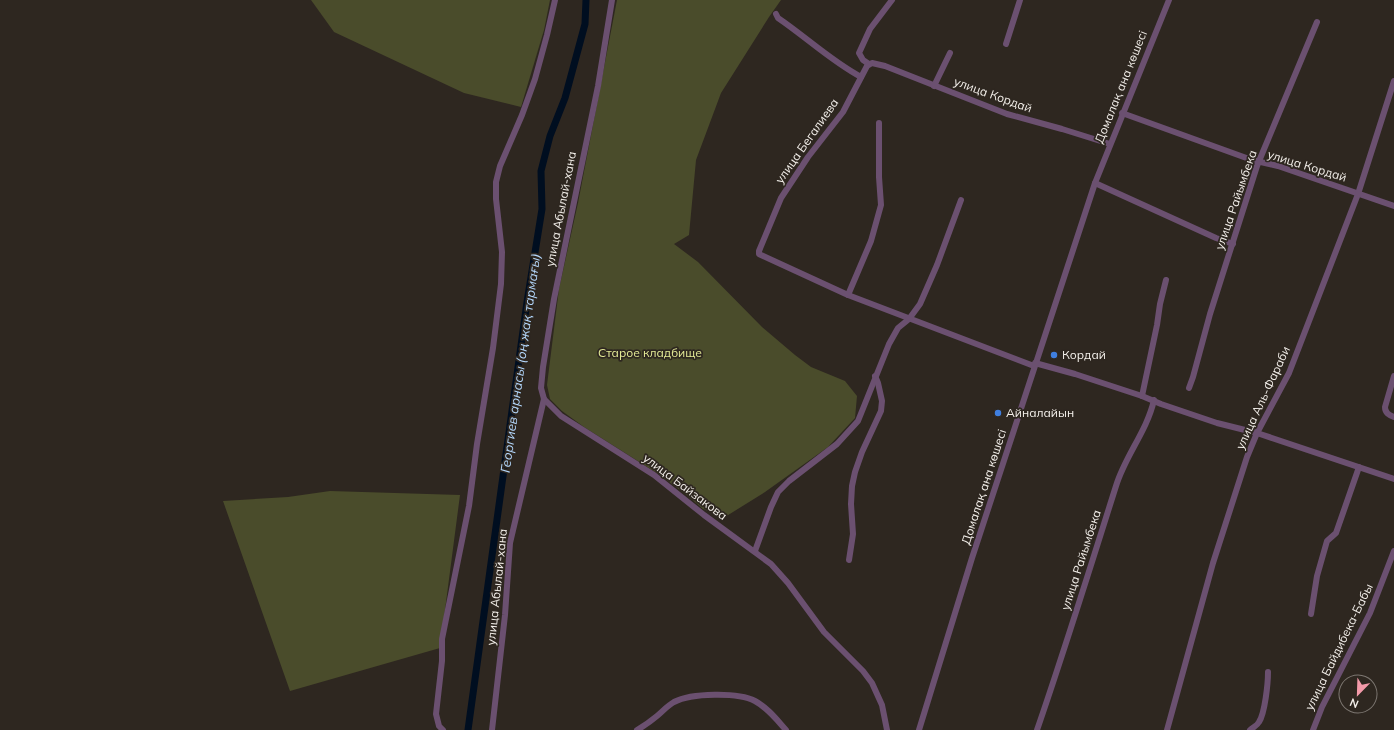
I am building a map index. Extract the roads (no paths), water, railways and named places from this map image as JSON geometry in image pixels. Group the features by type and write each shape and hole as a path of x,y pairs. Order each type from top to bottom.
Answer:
{"street":[{"path":"443,730 439,726 436,714 442,661 442,639 469,506 477,444 493,348 501,284 502,252 496,198 496,182 500,166 522,115 535,79 555,0"},
{"name":"улица Абылай-хана","path":"492,730 505,615 510,543 544,399 541,388 554,299 598,86 612,0"},
{"path":"1006,44 1020,0"},
{"name":"Домалақ ана көшесі","path":"919,730 1034,365 1095,183 1122,113 1169,0"},
{"path":"870,63 863,60 860,53 870,29 891,1"},
{"path":"776,14 778,18 806,39 861,77"},
{"name":"улица Райымбека","path":"1189,388 1210,314 1252,180 1317,22"},
{"path":"934,86 950,53"},
{"name":"улица Кордай","path":"870,63 877,63 1007,114 1062,128 1110,144"},
{"name":"улица Бегалиева","path":"870,63 843,112 808,157 781,198 759,254 848,295 1034,365 1075,374 1217,423 1257,433 1394,479"},
{"name":"улица Аль-Фараби","path":"1167,730 1213,563 1247,457 1257,433 1289,373 1358,194 1394,81"},
{"name":"улица Кордай","path":"1122,113 1260,162 1278,166 1394,206"},
{"path":"848,295 871,241 881,205 879,177 879,123"},
{"path":"1095,183 1216,238 1233,244"},
{"path":"755,551 778,492 789,481 837,444 850,432 858,421 889,344 898,328 910,319 920,304 961,200"},
{"path":"1142,396 1166,280"},
{"path":"849,560 853,534 851,504 852,486 855,472 862,452 881,411 882,401 875,376"},
{"path":"1394,376 1385,411 1394,417"},
{"name":"улица Байзакова","path":"544,399 561,416 654,474 704,515 771,564 784,578 824,632 863,671 872,683 882,705 887,730"},
{"name":"улица Райымбека","path":"1037,730 1116,485 1144,429 1154,400"},
{"path":"1311,614 1317,576 1327,541 1336,533 1359,467"},
{"name":"улица Байдибека-Бабы","path":"1313,730 1322,707 1370,613 1394,551"},
{"path":"1250,730 1259,722 1262,716 1268,682 1268,672"},
{"path":"637,730 658,716 664,709 684,698 692,696 725,695 754,700 765,708 786,730"}],"waterway":[{"name":"Георгиев арнасы (оң жақ тармағы)","path":"468,730 527,302 542,209 541,171 550,136 565,98 585,24 586,0"}],"place":[{"name":"Кордай","path":"1054,355"},
{"name":"Айналайын","path":"998,413"}],"park label":[{"name":"Старое кладбище","path":"650,353"}]}
